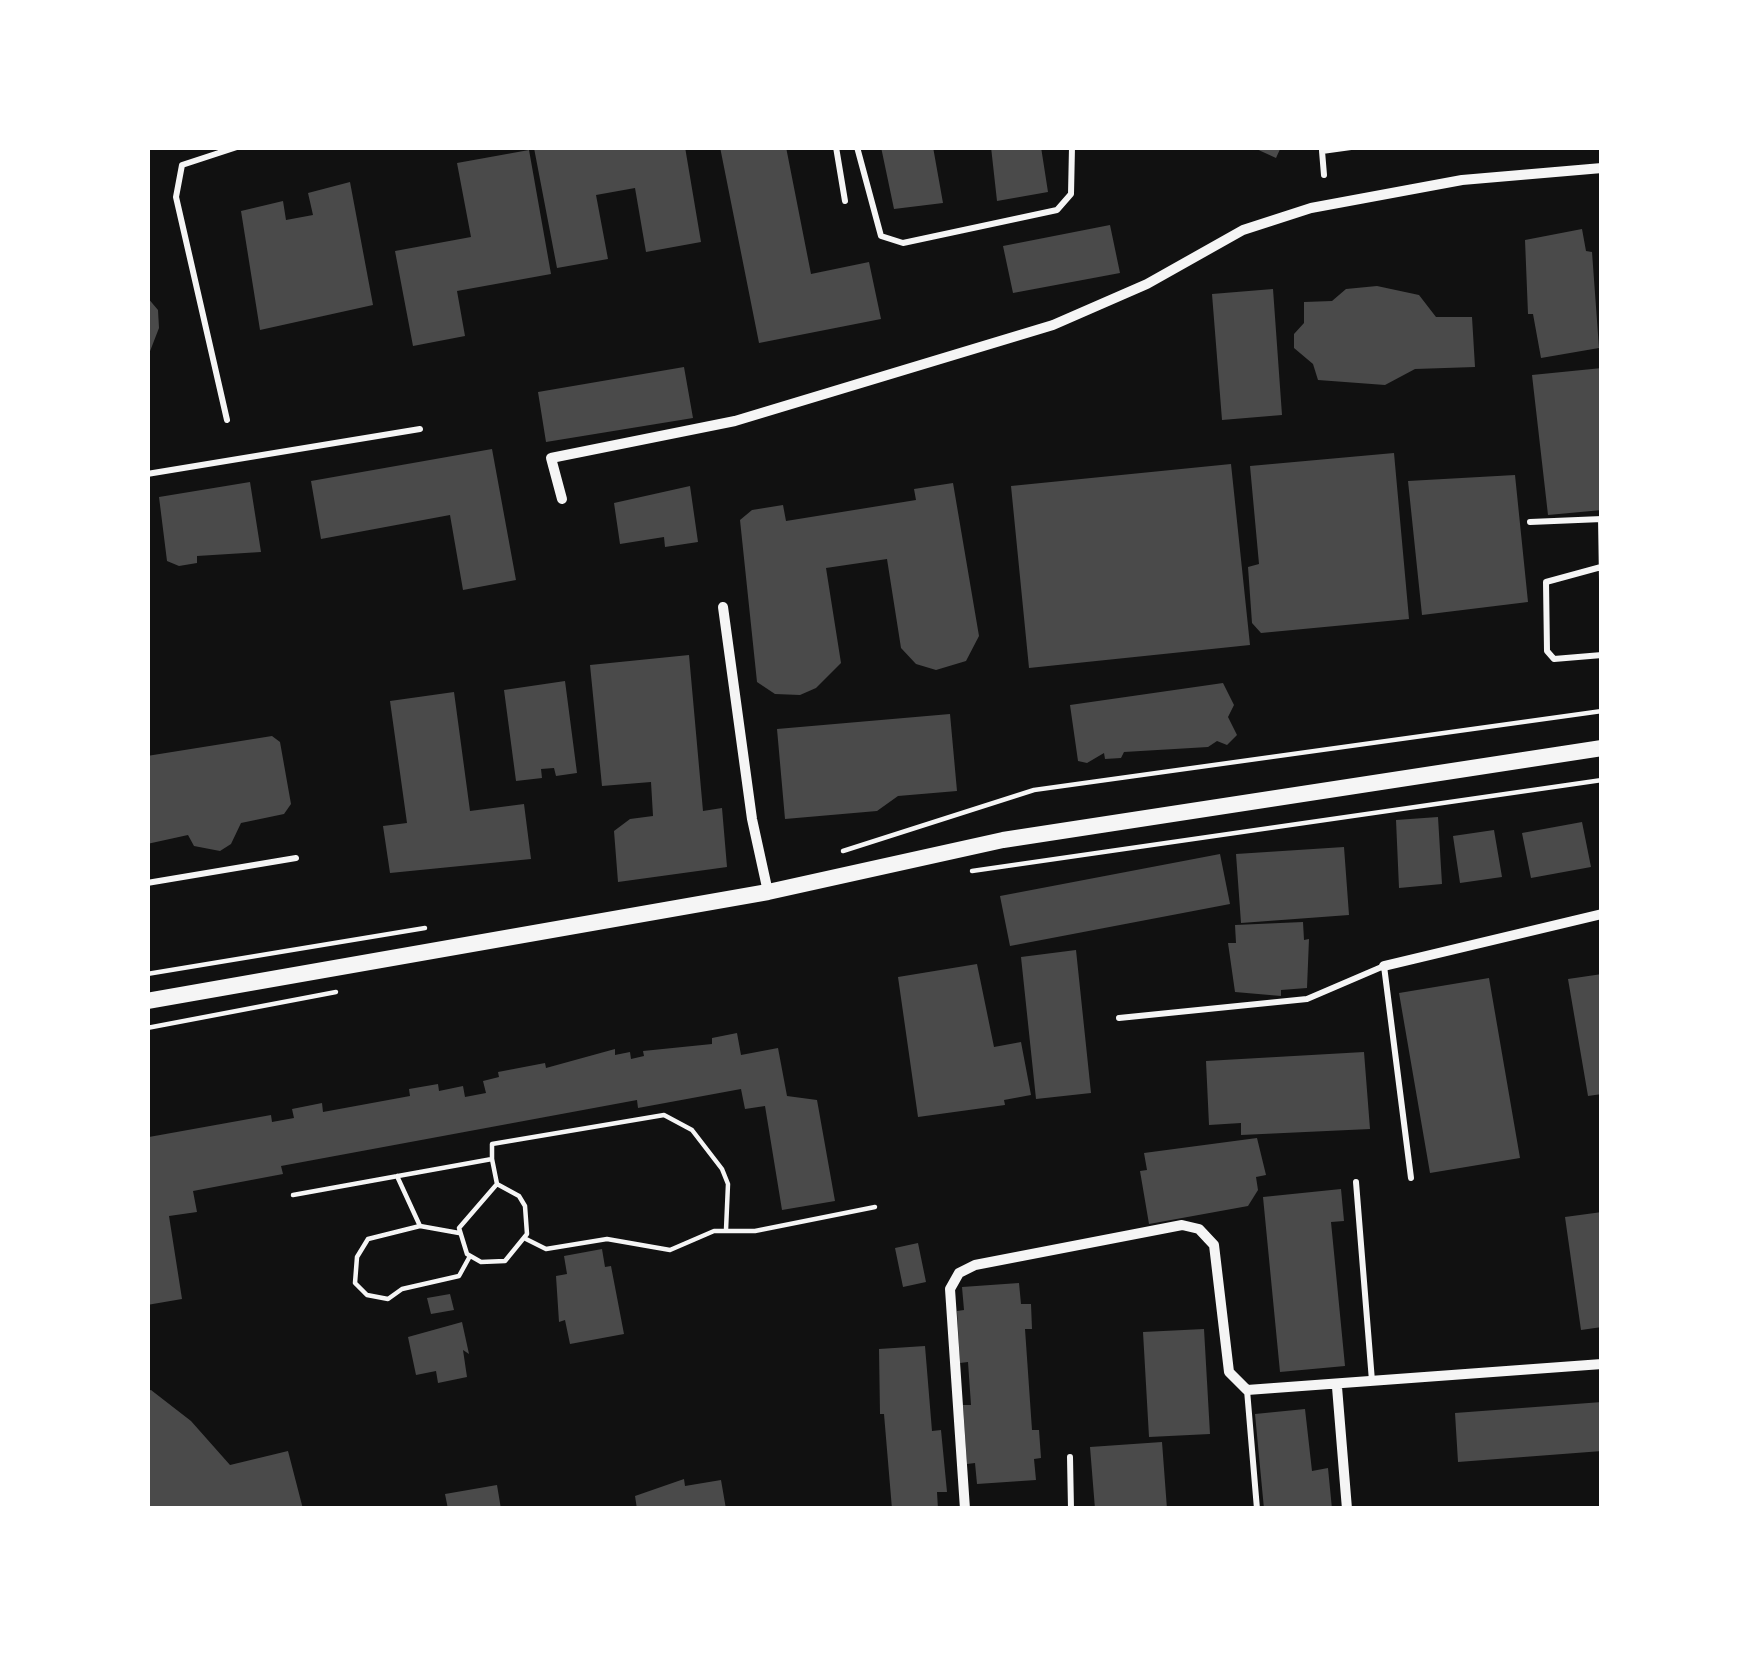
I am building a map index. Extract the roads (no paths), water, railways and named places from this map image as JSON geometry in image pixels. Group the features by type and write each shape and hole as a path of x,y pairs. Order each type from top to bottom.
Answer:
{"main road":[{"path":"147,1000 768,892 1003,840 1602,748"}],"street":[{"path":"562,499 551,458 735,421 1053,325 1147,284 1243,230 1311,208 1462,180 1602,168"},
{"path":"723,607 752,819 768,892"},
{"path":"1384,966 1602,914"},
{"path":"965,1509 950,1289 959,1273 975,1265 1182,1225 1199,1229 1214,1245 1228,1372 1247,1390 1602,1364"},
{"path":"1337,1387 1347,1509"}],"lane":[{"path":"226,420 176,197 182,166 237,147"},
{"path":"836,147 845,201"},
{"path":"857,147 881,236 903,243 1057,210 1071,194 1072,147"},
{"path":"1324,175 1322,149 1351,147"},
{"path":"147,474 420,429"},
{"path":"1530,522 1601,519 1602,580"},
{"path":"1601,567 1546,582 1547,651 1554,659 1602,655"},
{"path":"147,884 296,858"},
{"path":"1119,1018 1307,999 1384,966 1411,1178"},
{"path":"1356,1182 1372,1384"},
{"path":"1247,1390 1257,1509"},
{"path":"1070,1457 1071,1509"}]}
